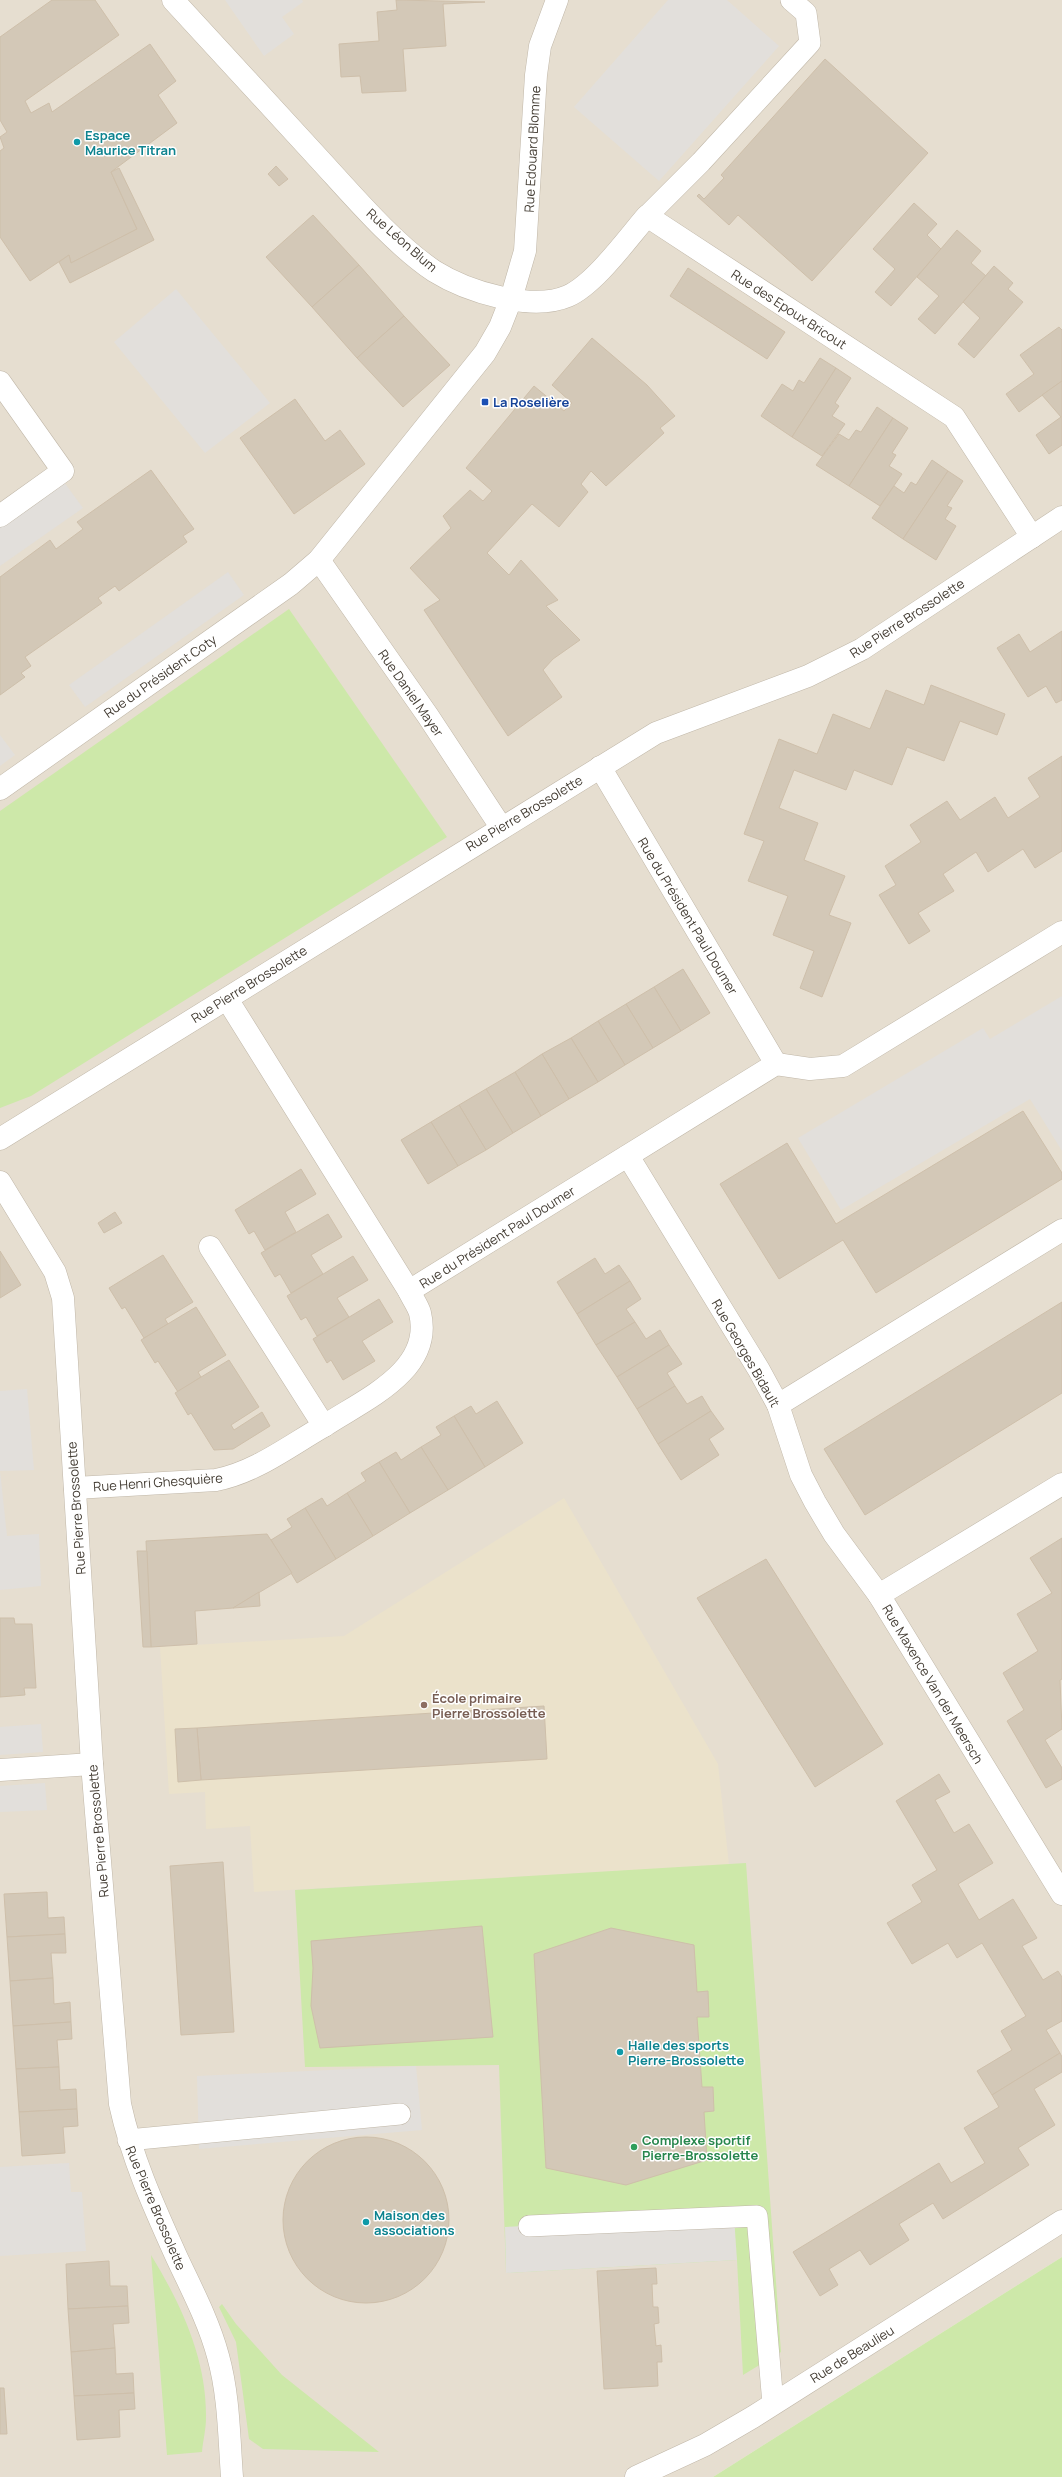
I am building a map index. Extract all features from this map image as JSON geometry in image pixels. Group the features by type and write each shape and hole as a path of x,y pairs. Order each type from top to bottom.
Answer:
{"street":[{"name":"Rue Léon Blum","path":"173,0 347,191 417,257 435,271 458,283 482,292 511,299"},
{"name":"Rue Edouard Blomme","path":"511,299 525,251 536,75 539,54 557,0"},
{"path":"319,560 485,353 500,327 511,299 544,301 566,297 584,288 647,216"},
{"name":"Rue des Epoux Bricout","path":"647,216 954,417 1032,537"},
{"path":"0,382 63,471 0,516"},
{"name":"Rue Pierre Brossolette","path":"0,1139 501,827 656,733 808,676 862,649 1062,517"},
{"name":"Rue du Président Coty","path":"0,789 291,584 319,560"},
{"name":"Rue Daniel Mayer","path":"319,560 428,716 501,827"},
{"name":"Rue du Président Paul Doumer","path":"227,998 409,1291 628,1156 776,1064 600,767"},
{"path":"776,1064 810,1069 844,1066 1062,932"},
{"name":"Rue Georges Bidault","path":"628,1156 759,1370 778,1405 801,1475 815,1502 834,1534 879,1595"},
{"name":"Rue Pierre Brossolette","path":"0,1182 54,1272 61,1289 92,1764 120,2104 128,2140 141,2176 204,2319 218,2356 226,2399 232,2477"},
{"path":"778,1405 1062,1230"},
{"path":"210,1247 324,1426"},
{"name":"Rue Henri Ghesquière","path":"75,1488 216,1480 234,1476 250,1470 324,1426 401,1374 412,1362 419,1347 422,1329 420,1312 409,1291"},
{"name":"Rue Maxence Van der Meersch","path":"1062,1484 879,1595 1062,1894"},
{"path":"0,1770 92,1764"},
{"name":"Rue de Beaulieu","path":"636,2477 705,2445 773,2404 1062,2221"}],"lane":[{"path":"647,216 701,162 810,43 806,14 791,0"},
{"path":"128,2140 400,2114"},
{"path":"529,2226 757,2216 773,2404"}],"shaded area":[{"path":"0,0 1062,0 1062,2257 713,2477 0,2477"},
{"path":"225,0 302,0 303,2 282,17 294,34 264,56"},
{"path":"668,0 727,0 779,46 659,181 574,107"},
{"path":"176,289 270,403 205,453 114,342"},
{"path":"64,482 83,508 0,566 0,527"},
{"path":"228,572 244,595 85,707 69,685"},
{"path":"0,735 15,755 0,766"},
{"path":"1062,996 1062,1151 1030,1099 841,1210 798,1138 983,1028 990,1039"},
{"path":"27,1389 34,1470 0,1471 0,1391"},
{"path":"0,1471 7,1536 39,1534 41,1586 0,1590"},
{"name":"École primaire Pierre Brossolette","path":"564,1498 718,1764 729,1865 254,1892 250,1826 206,1829 205,1792 169,1794 160,1647 344,1636"},
{"path":"41,1724 43,1752 0,1755 0,1727"},
{"path":"45,1783 47,1810 0,1812 0,1786"},
{"path":"416,2066 422,2130 199,2149 197,2076"},
{"path":"69,2163 71,2192 82,2192 86,2251 0,2256 0,2167"},
{"path":"734,2217 737,2260 506,2273 505,2227"}],"green space":[{"path":"289,609 447,837 31,1096 0,1108 0,811"},
{"name":"Complexe sportif Pierre-Brossolette","path":"746,1863 781,2352 743,2375 737,2260 506,2273 499,2065 305,2067 295,1890"},
{"path":"151,2255 182,2313 197,2353 205,2396 206,2422 202,2452 167,2455"},
{"path":"1062,2257 1062,2477 713,2477"},
{"path":"222,2304 236,2324 282,2375 379,2452 263,2449 249,2439 236,2342 219,2307"}],"building":[{"name":"Espace Maurice Titran","path":"52,0 95,0 119,35 25,101 31,113 49,103 52,112 150,44 176,81 158,95 177,123 111,172 137,229 71,263 69,255 30,281 0,237 0,151 4,148 0,137 7,132 0,120 0,37"},
{"path":"396,0 485,2 443,4 446,46 403,49 406,91 362,93 360,76 341,77 339,44 379,41 377,12 397,10"},
{"path":"825,59 928,153 812,281 738,215 729,225 697,196 699,194 704,199 724,178 721,175"},
{"path":"276,166 288,179 279,186 268,174"},
{"path":"119,168 154,240 70,283 59,262 69,255 71,263 137,229 111,172"},
{"path":"914,203 937,224 927,235 941,249 891,306 875,292 895,269 873,249"},
{"path":"313,215 359,265 312,307 266,257"},
{"path":"957,230 981,251 971,263 986,276 935,334 918,319 939,296 917,277"},
{"path":"359,265 404,316 357,358 312,307"},
{"path":"994,266 1013,283 1008,289 1023,302 974,358 958,344 980,318 963,302"},
{"path":"688,268 785,332 767,359 670,296"},
{"path":"404,316 450,365 403,407 357,358"},
{"path":"1059,327 1062,330 1062,381 1019,412 1006,394 1034,374 1020,355"},
{"path":"592,338 647,385 675,416 660,428 664,433 606,486 591,471 581,484 588,492 559,527 532,504 487,553 509,575 521,560 558,600 546,606 580,640 553,659 543,670 562,697 508,736 424,610 440,600 410,568 451,528 443,516 470,490 483,501 492,491 466,468 534,386 564,411 572,403 552,385"},
{"path":"820,358 836,368 792,437 761,416 782,384 793,391 799,380 804,383"},
{"path":"836,368 851,378 835,403 839,406 832,416 845,424 822,456 792,437"},
{"path":"1062,381 1062,445 1049,454 1036,435 1061,417 1042,395"},
{"path":"295,399 325,441 340,430 365,464 294,514 240,438"},
{"path":"877,407 893,418 849,486 816,465 839,434 849,440 856,430 861,432"},
{"path":"893,418 908,428 892,453 896,455 889,466 902,474 880,506 849,486"},
{"path":"932,460 948,471 903,539 872,518 894,486 904,493 911,482 916,485"},
{"path":"151,470 194,529 183,536 187,542 119,591 115,586 98,598 102,603 25,657 31,666 21,673 25,677 0,695 0,577 50,540 56,549 83,529 77,522"},
{"path":"948,471 963,481 947,506 952,508 945,519 956,526 936,560 903,539"},
{"path":"1062,631 1062,700 1056,703 1046,686 1028,697 997,648 1019,634 1030,652"},
{"path":"931,685 1005,714 997,735 960,721 944,761 907,747 892,785 854,770 846,790 794,770 779,808 818,823 804,860 845,876 829,915 851,923 822,997 800,988 814,951 773,935 788,896 748,881 764,841 744,834 779,739 817,754 833,714 870,729 886,690 924,705"},
{"path":"1062,756 1062,851 1035,868 1023,849 988,872 976,852 943,874 954,891 918,913 930,931 909,944 879,895 896,885 885,866 921,842 910,825 947,801 960,820 995,797 1008,818 1040,797 1028,778"},
{"path":"683,969 710,1013 681,1031 654,987"},
{"path":"654,987 681,1031 653,1048 626,1004"},
{"path":"626,1004 653,1048 625,1065 598,1021"},
{"path":"598,1021 625,1065 598,1082 571,1038"},
{"path":"571,1038 598,1082 569,1099 542,1054"},
{"path":"542,1054 569,1099 541,1116 515,1072"},
{"path":"515,1072 541,1116 513,1133 486,1089"},
{"path":"486,1089 513,1133 486,1150 459,1105"},
{"path":"459,1105 486,1150 458,1166 431,1122"},
{"path":"1023,1111 1062,1173 1062,1179 876,1293 843,1240 779,1279 720,1184 787,1143 836,1224"},
{"path":"431,1122 458,1166 428,1184 401,1140"},
{"path":"301,1169 316,1194 285,1212 296,1232 265,1250 254,1231 249,1234 235,1210"},
{"path":"115,1212 122,1223 104,1233 98,1223"},
{"path":"328,1214 342,1237 311,1255 323,1274 291,1293 280,1274 275,1277 261,1253"},
{"path":"0,1251 21,1285 0,1298"},
{"path":"163,1255 193,1302 165,1319 168,1324 144,1338 125,1307 122,1309 109,1288"},
{"path":"353,1256 368,1280 337,1298 349,1317 317,1336 306,1317 301,1320 287,1296"},
{"path":"595,1258 605,1274 619,1265 630,1281 577,1314 557,1282"},
{"path":"630,1281 641,1299 626,1309 635,1322 596,1345 577,1314"},
{"path":"379,1299 393,1322 362,1341 375,1361 343,1380 331,1360 327,1363 313,1339"},
{"path":"1062,1302 1062,1393 865,1515 824,1449"},
{"path":"196,1307 226,1355 198,1372 201,1377 178,1392 158,1361 155,1363 141,1340"},
{"path":"635,1322 646,1339 660,1330 669,1345 617,1377 596,1345"},
{"path":"669,1345 682,1364 667,1373 675,1386 637,1409 617,1377"},
{"path":"229,1360 259,1407 231,1425 234,1430 262,1412 270,1426 233,1449 214,1450 191,1413 188,1415 175,1393"},
{"path":"675,1386 687,1404 702,1396 711,1411 658,1444 637,1409"},
{"path":"497,1401 523,1443 485,1467 454,1416 471,1406 476,1414"},
{"path":"711,1411 724,1429 709,1439 719,1455 681,1480 658,1444"},
{"path":"454,1416 485,1467 448,1490 421,1447 441,1435 436,1427"},
{"path":"421,1447 448,1490 410,1513 379,1462 396,1452 401,1460"},
{"path":"379,1462 410,1513 373,1536 347,1493 366,1481 361,1473"},
{"path":"347,1493 373,1536 336,1559 305,1508 322,1498 327,1506"},
{"path":"305,1508 336,1559 297,1583 271,1540 292,1527 287,1519"},
{"path":"267,1534 292,1573 233,1608 195,1611 197,1644 151,1647 146,1541"},
{"path":"1062,1538 1062,1679 1060,1680 1062,1729 1045,1740 1062,1768 1062,1779 1046,1788 1007,1721 1024,1710 1003,1673 1038,1651 1017,1614 1052,1593 1030,1558"},
{"path":"137,1551 147,1551 151,1647 143,1647"},
{"path":"766,1559 883,1744 815,1787 697,1598"},
{"path":"259,1592 260,1606 233,1608"},
{"path":"0,1618 14,1618 15,1624 32,1624 36,1688 24,1688 25,1695 0,1697"},
{"path":"544,1706 547,1759 201,1780 197,1728"},
{"path":"197,1728 201,1780 178,1782 175,1729"},
{"path":"939,1774 950,1792 935,1800 954,1833 969,1824 993,1863 958,1884 979,1920 1013,1899 1037,1938 1022,1946 1043,1980 1058,1971 1062,1977 1062,2021 1046,2030 1060,2053 992,2095 977,2071 1012,2050 1001,2031 1026,2016 982,1943 957,1958 948,1943 912,1964 887,1923 922,1902 912,1885 937,1870 896,1801"},
{"path":"223,1862 234,2032 181,2035 170,1866"},
{"path":"47,1892 48,1918 64,1917 65,1934 7,1937 4,1894"},
{"path":"482,1926 493,2037 320,2048 311,2006 313,1968 311,1941"},
{"name":"Halle des sports Pierre-Brossolette","path":"611,1928 694,1945 697,1992 708,1991 709,2017 697,2017 702,2087 713,2087 714,2111 704,2112 707,2160 626,2185 546,2168 534,1954"},
{"path":"65,1934 66,1953 51,1953 53,1978 10,1981 7,1937"},
{"path":"53,1978 54,2004 70,2002 71,2022 13,2026 10,1981"},
{"path":"71,2022 72,2039 57,2040 59,2067 16,2069 13,2026"},
{"path":"1060,2053 1062,2057 1062,2072 1034,2089 1055,2125 1018,2148 1029,2165 943,2219 933,2203 899,2224 909,2240 870,2265 860,2250 829,2269 838,2285 820,2296 793,2252 939,2163 951,2183 985,2163 964,2128 999,2107 992,2095"},
{"path":"59,2067 60,2090 76,2089 77,2109 19,2112 16,2069"},
{"path":"77,2109 78,2126 63,2127 65,2153 22,2156 19,2112"},
{"name":"Maison des associations","path":"358,2137 374,2137 398,2143 425,2161 443,2188 449,2212 449,2228 443,2252 425,2279 398,2297 374,2303 358,2303 334,2297 313,2284 302,2273 289,2252 283,2228 283,2212 289,2188 302,2167 313,2156 334,2143"},
{"path":"109,2261 110,2286 127,2286 128,2306 68,2309 66,2264"},
{"path":"656,2268 657,2284 652,2284 653,2307 658,2307 659,2323 654,2324 656,2346 661,2345 662,2362 657,2362 658,2386 604,2389 597,2271"},
{"path":"128,2306 129,2323 113,2324 115,2348 71,2352 68,2309"},
{"path":"115,2348 116,2374 133,2373 134,2393 74,2396 71,2352"},
{"path":"0,2388 4,2388 7,2434 0,2434"},
{"path":"134,2393 135,2409 119,2410 120,2437 77,2440 74,2396"}],"place":[{"name":"Espace Maurice Titran","path":"77,142"},
{"name":"La Roselière","path":"485,402"},
{"name":"École primaire Pierre Brossolette","path":"424,1705"},
{"name":"Halle des sports Pierre-Brossolette","path":"620,2052"},
{"name":"Complexe sportif Pierre-Brossolette","path":"634,2147"},
{"name":"Maison des associations","path":"366,2222"}]}
